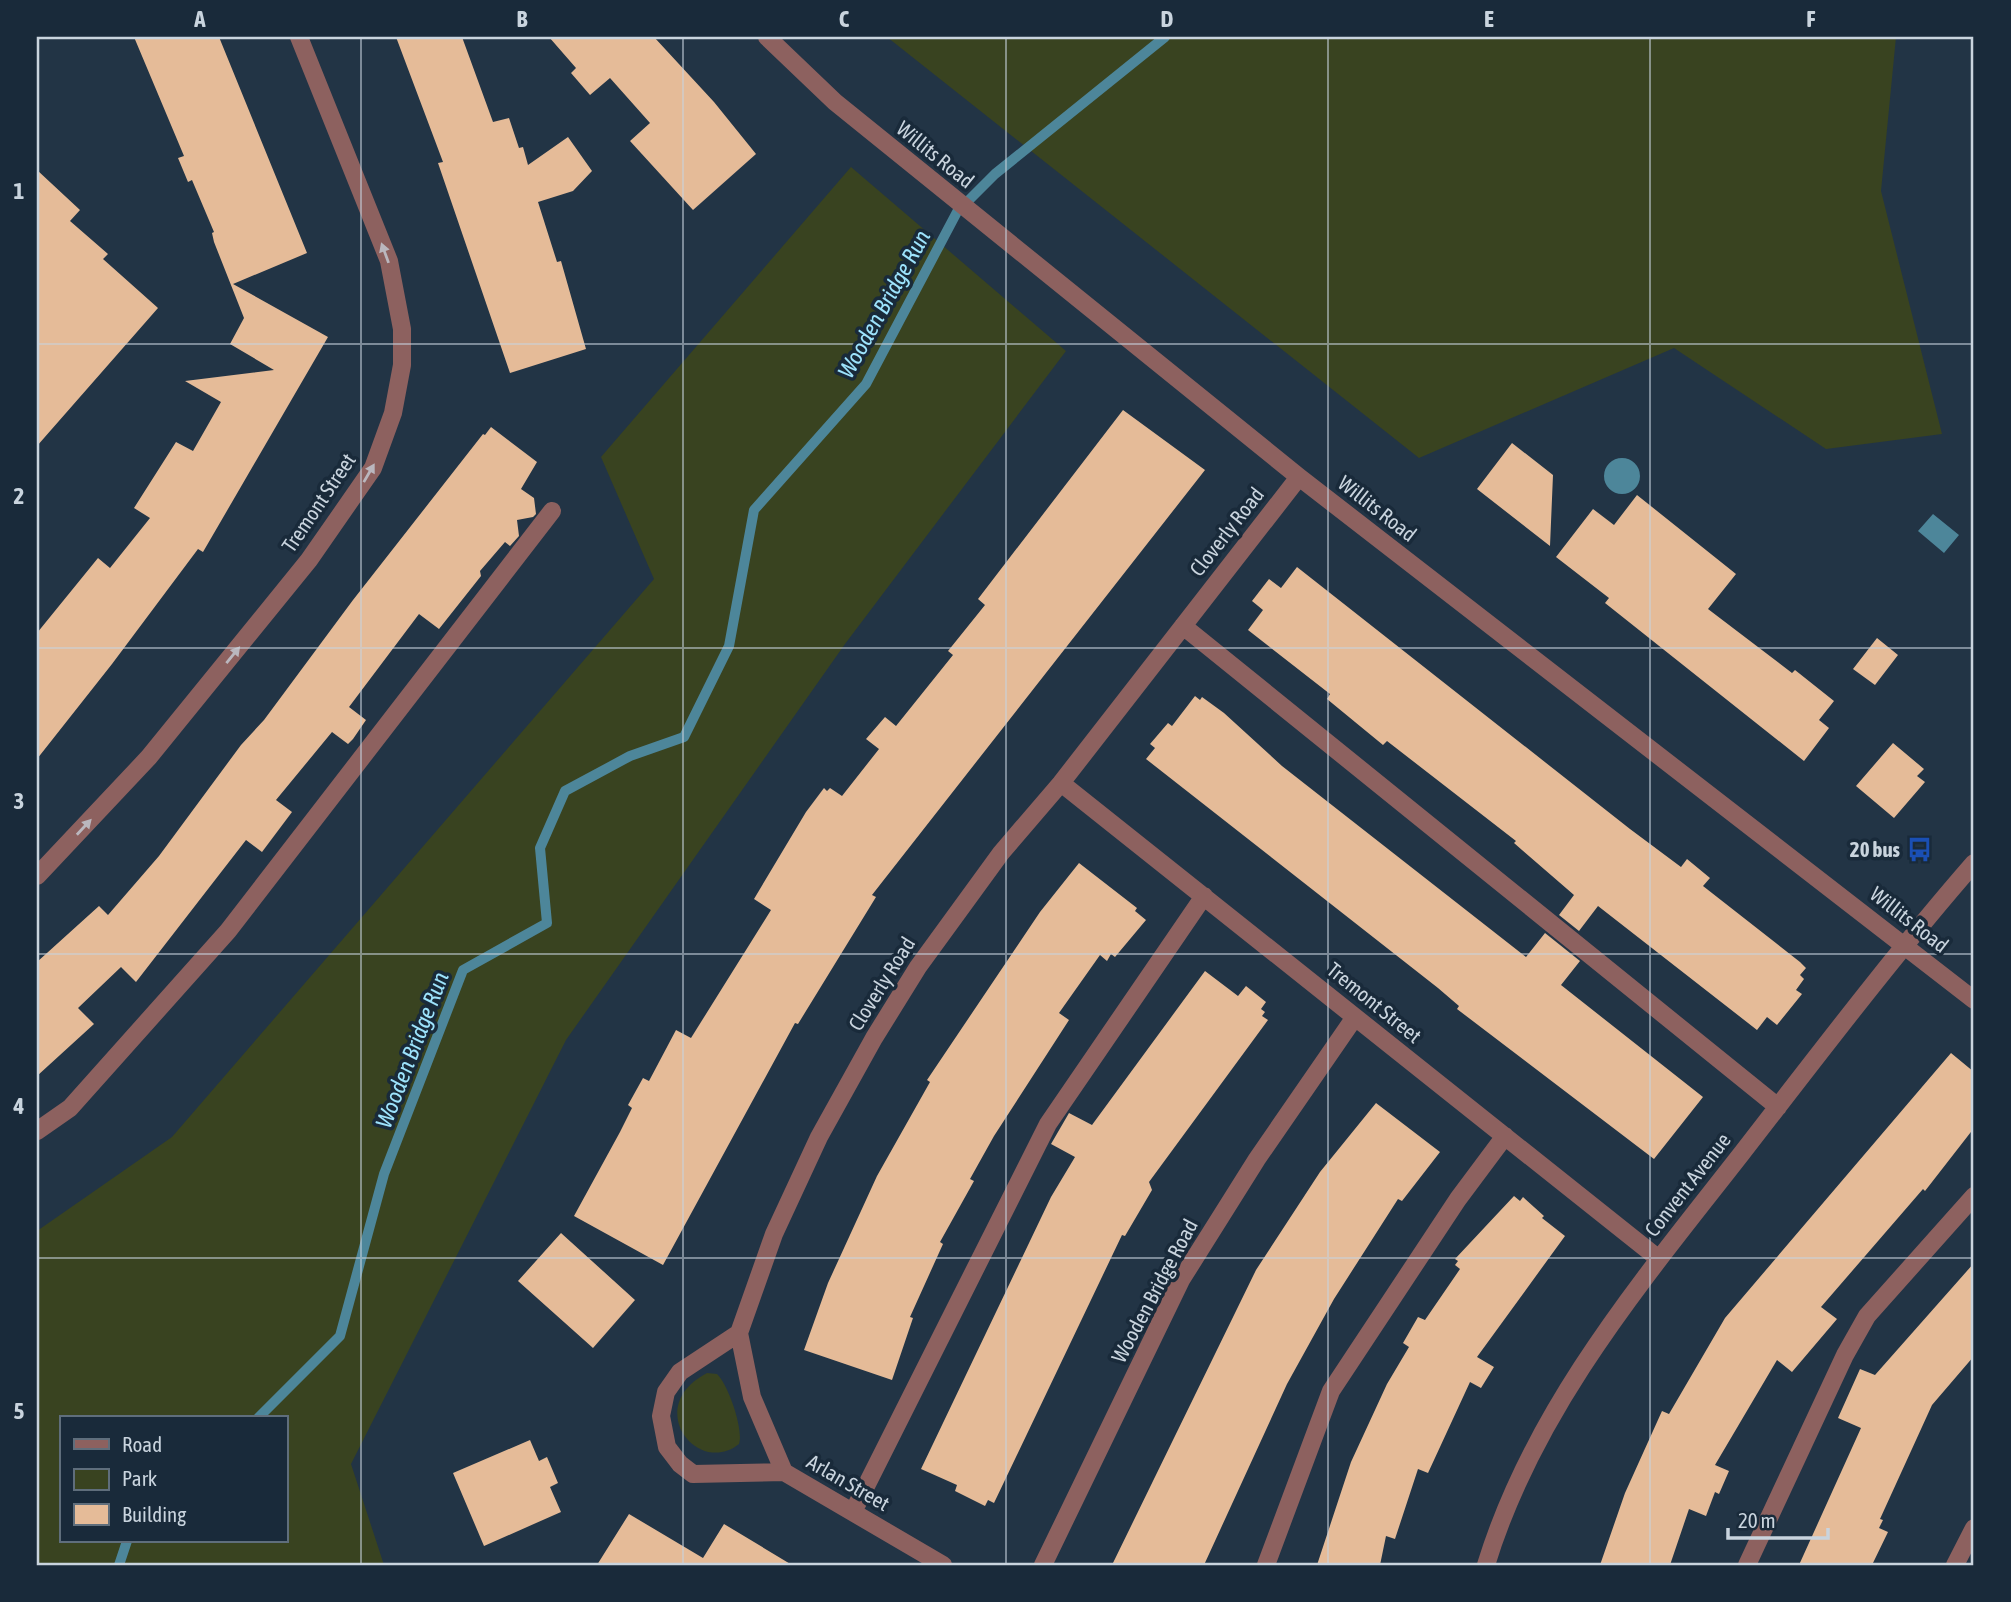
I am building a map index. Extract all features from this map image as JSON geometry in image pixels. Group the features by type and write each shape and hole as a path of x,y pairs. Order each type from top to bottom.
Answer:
{"street":[{"name":"Tremont Street","path":"37,876 149,757 309,560 373,468 393,413 402,365 402,329 389,261 299,37"},
{"name":"Willits Road","path":"767,37 835,102 1299,477 1974,1000"},
{"name":"Cloverly Road","path":"739,1333 774,1234 819,1137 874,1038 918,967 971,893 1061,783 1299,477"},
{"path":"37,1131 70,1108 228,930 552,511"},
{"path":"1183,625 1778,1107"},
{"name":"Tremont Street","path":"1061,783 1659,1259"},
{"name":"Convent Avenue","path":"1486,1565 1500,1517 1527,1457 1583,1366 1659,1259 1904,944 1974,863"},
{"path":"853,1512 1048,1124 1204,896"},
{"name":"Wooden Bridge Road","path":"1043,1565 1181,1280 1257,1159 1355,1017"},
{"path":"1266,1565 1331,1391 1458,1199 1505,1136"},
{"path":"1747,1565 1845,1355 1867,1315 1974,1196"},
{"path":"739,1333 680,1372 666,1392 661,1416 667,1447 680,1464 693,1474 784,1472"},
{"name":"Arlan Street","path":"739,1333 752,1397 784,1472 943,1565"},
{"path":"1955,1565 1974,1528"}],"green space":[{"path":"887,37 1896,37 1881,191 1942,434 1826,449 1674,348 1419,458"},
{"path":"851,167 1066,351 845,644 566,1040 351,1464 384,1565 37,1565 37,1231 172,1137 654,579 601,457"},
{"path":"707,1373 717,1374 721,1379 737,1418 739,1444 723,1452 708,1452 694,1445 683,1434 678,1419 679,1403 688,1387"}],"water":[{"path":"1622,458 1635,463 1640,476 1635,489 1622,494 1609,489 1604,476 1609,463"},
{"path":"1933,514 1959,535 1944,553 1918,531"}],"building":[{"path":"134,37 219,37 307,253 233,284 328,337 203,552 198,549 37,759 37,633 98,558 110,568 150,518 134,508 176,442 193,451 221,402 185,381 274,370 230,344 244,318 214,242 214,232 192,180 188,182 178,158 184,156"},
{"path":"396,37 462,37 493,122 509,118 519,148 523,147 528,165 568,137 592,171 573,191 538,202 557,262 561,261 586,349 510,373 438,163 443,162"},
{"path":"549,37 654,37 714,102 756,154 693,210 630,141 650,123 610,78 590,95 571,73 576,68"},
{"path":"37,170 80,210 70,221 108,254 103,259 158,308 37,446"},
{"path":"1123,410 1205,470 872,895 876,897 798,1024 795,1023 663,1265 574,1216 632,1108 628,1105 643,1078 649,1081 676,1030 691,1038 771,910 754,899 806,812 824,788 827,791 830,788 842,796 879,749 866,739 885,717 896,726 953,655 948,651 985,605 978,599"},
{"path":"491,427 537,462 521,489 534,498 536,514 517,520 519,536 510,546 505,542 480,571 481,576 439,629 419,614 349,707 366,720 353,739 348,744 332,732 276,800 292,812 262,852 246,840 136,982 121,967 78,1008 94,1024 37,1076 37,962 99,906 108,915 159,856 353,600"},
{"path":"1512,443 1553,475 1550,546 1477,489"},
{"path":"1637,495 1736,574 1708,609 1792,673 1795,670 1834,701 1819,720 1829,728 1804,761 1605,603 1609,598 1556,557 1593,509 1614,525"},
{"path":"1297,567 1630,829 1681,867 1687,859 1710,878 1703,886 1800,962 1806,968 1800,975 1804,979 1796,990 1802,994 1777,1025 1767,1017 1757,1030 1598,906 1579,931 1559,915 1574,895 1514,843 1516,841 1387,741 1383,745 1327,699 1330,694 1248,630 1263,610 1252,601 1269,579 1281,588"},
{"path":"1877,638 1898,655 1875,685 1853,669"},
{"path":"1195,696 1200,700 1202,697 1224,713 1282,766 1526,957 1545,933 1580,961 1561,985 1703,1097 1654,1159 1457,1009 1459,1006 1438,988 1146,759 1155,748 1150,744 1168,723 1172,726"},
{"path":"1893,743 1924,769 1917,776 1925,782 1894,818 1856,786"},
{"path":"1079,863 1137,908 1135,911 1146,920 1115,957 1111,954 1107,961 1100,955 1059,1013 1069,1020 994,1136 970,1179 974,1181 940,1242 943,1244 910,1317 913,1318 892,1380 804,1350 828,1283 877,1176 930,1082 927,1080 1040,912"},
{"path":"1205,971 1238,996 1246,986 1266,1002 1261,1009 1265,1012 1262,1016 1268,1020 1149,1182 1152,1190 1125,1236 1122,1235 994,1503 988,1500 985,1506 955,1491 957,1485 921,1469 1051,1197 1075,1157 1051,1144 1069,1113 1092,1125"},
{"path":"1951,1053 1974,1072 1974,1128 1925,1191 1923,1189 1821,1307 1837,1319 1792,1372 1777,1360 1715,1465 1729,1471 1719,1494 1715,1492 1706,1516 1689,1509 1670,1565 1600,1565 1625,1493 1662,1411 1669,1414 1725,1318"},
{"path":"1376,1103 1440,1152 1402,1201 1398,1199 1334,1299 1287,1384 1204,1565 1112,1565 1256,1270 1320,1172"},
{"path":"1514,1196 1520,1201 1523,1197 1544,1216 1542,1218 1565,1236 1477,1357 1494,1367 1481,1388 1470,1382 1428,1473 1418,1469 1395,1539 1386,1536 1380,1565 1317,1565 1351,1462 1387,1384 1409,1347 1403,1343 1418,1317 1425,1320 1460,1269 1455,1265 1458,1261 1455,1259"},
{"path":"561,1233 635,1300 593,1348 518,1281"},
{"path":"1974,1263 1974,1356 1932,1405 1880,1519 1883,1520 1879,1528 1888,1532 1872,1565 1799,1565 1861,1428 1838,1418 1860,1369 1875,1375"},
{"path":"530,1440 539,1461 547,1457 558,1483 550,1487 561,1512 484,1546 453,1473"},
{"path":"629,1514 703,1558 724,1524 792,1565 597,1565"}],"waterway":[{"name":"Wooden Bridge Run","path":"260,1416 340,1336 384,1174 463,970 547,923 540,848 565,791 630,756 684,737 729,646 754,510 866,384 957,212 995,174 1165,37"},
{"name":"Wooden Bridge Run","path":"119,1565 127,1542"}],"place":[{"name":"20 bus","path":"1920,850"}]}
